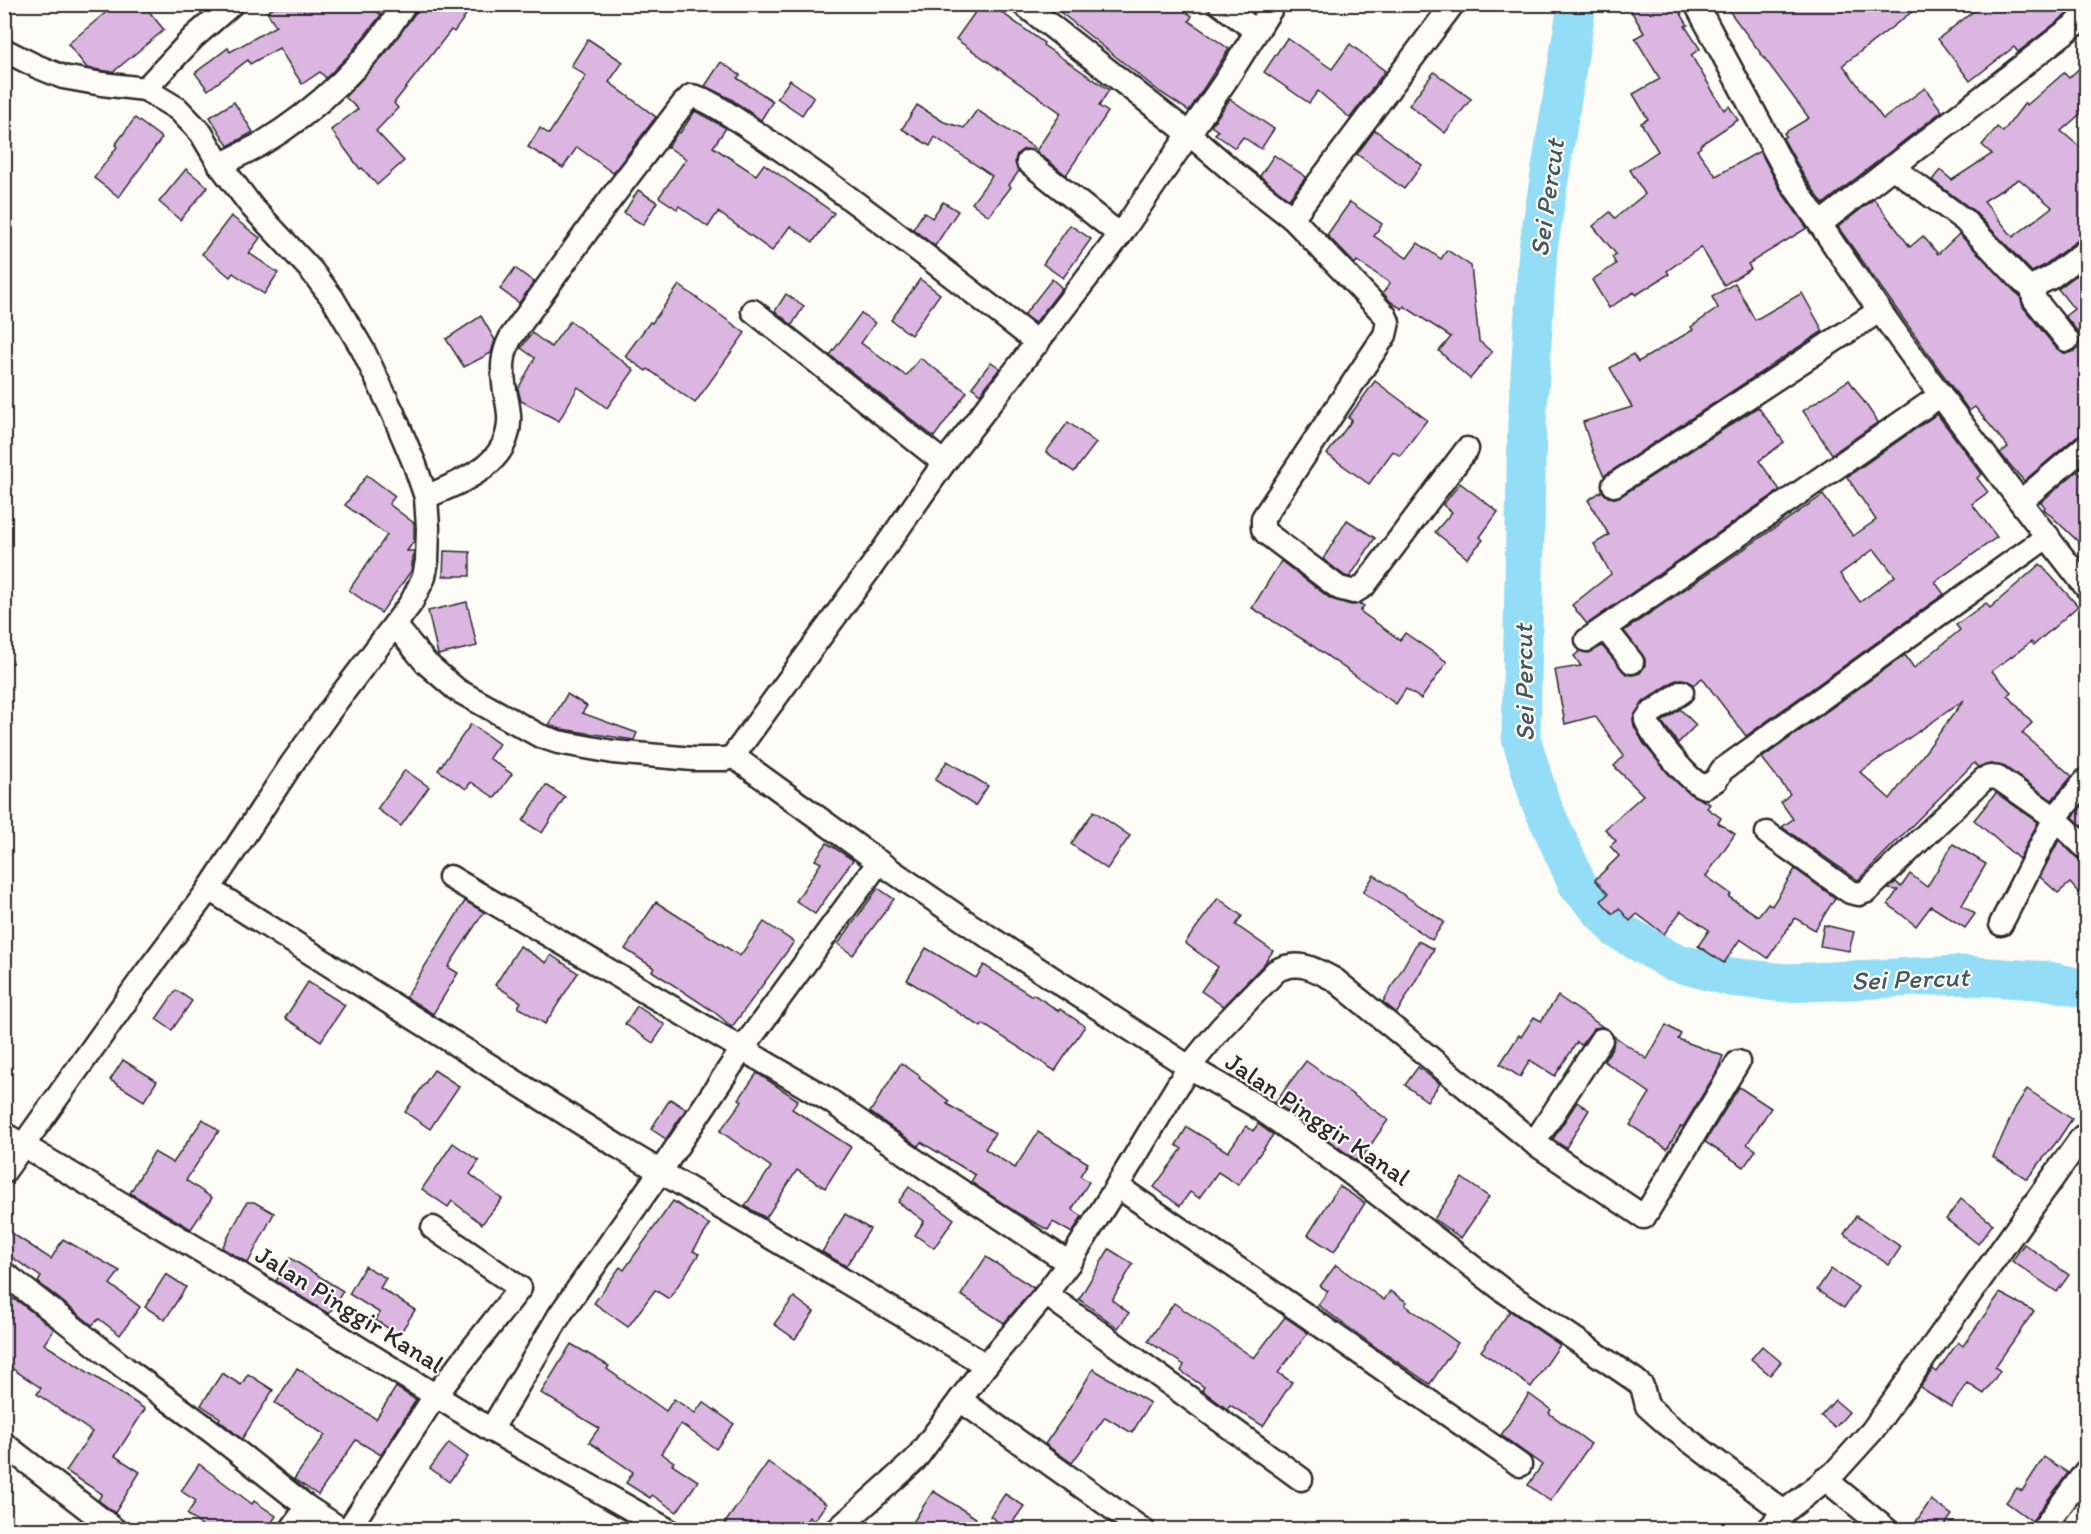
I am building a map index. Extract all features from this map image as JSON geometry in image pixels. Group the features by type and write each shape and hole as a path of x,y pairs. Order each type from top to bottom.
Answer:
{"street":[{"path":"145,88 194,37 232,4"},
{"path":"220,165 260,144 290,124 343,80 393,23 405,4"},
{"path":"1023,4 1292,218 1385,315 1388,322 1385,335 1263,518 1263,529 1339,588 1354,592 1364,586 1467,449"},
{"path":"1220,4 1256,31"},
{"path":"394,626 426,663 457,690 540,736 558,742 613,752 693,759 726,759 733,756 944,463 1120,235 1226,80 1274,4"},
{"path":"1292,218 1453,4"},
{"path":"1696,4 1792,183 1879,311 2086,587"},
{"path":"1820,224 2086,16"},
{"path":"4,50 36,66 71,79 145,88 178,109 201,133 220,165 252,207 311,270 333,299 363,350 393,413 426,497 428,528 424,577 411,603 299,754 209,889 14,1140 4,1172"},
{"path":"426,497 463,480 488,465 502,451 507,439 510,420 502,368 504,354 511,337 610,200 691,96 702,99 734,118 791,156 884,224 1038,343"},
{"path":"1028,162 1120,235"},
{"path":"1892,167 1964,220 2023,282 2031,287 2086,251"},
{"path":"2037,285 2033,293 2034,299 2067,340"},
{"path":"753,311 944,463"},
{"path":"1614,485 1879,311"},
{"path":"1632,662 1596,634 1941,395"},
{"path":"2021,501 2086,446"},
{"path":"1682,692 1646,720 1670,755 1691,778 1705,787 1716,780 1722,770 2048,536"},
{"path":"733,756 972,926 1189,1067 1221,1028 1276,971 1285,966 1307,965 1335,980 1534,1143 1644,1217 1738,1062"},
{"path":"1767,833 1850,892 1858,894 1867,891 1983,779 1990,777 1998,778 2055,818 2086,848"},
{"path":"2001,924 2055,818 2086,780"},
{"path":"491,1430 561,1313 743,1048 879,862"},
{"path":"450,877 829,1100 1069,1263"},
{"path":"209,889 660,1172 986,1365"},
{"path":"1534,1143 1600,1040"},
{"name":"Jalan Pinggir Kanal","path":"837,1530 915,1460 986,1365 1046,1294 1069,1263 1189,1067 1255,1105 1504,1290 1635,1380 1642,1386 1647,1406 1784,1512"},
{"path":"1768,1530 1784,1512 1834,1473 1872,1431 2082,1137"},
{"name":"Jalan Pinggir Kanal","path":"14,1140 235,1271 491,1430 668,1530"},
{"path":"1117,1186 1520,1465"},
{"path":"348,1530 435,1395 520,1288 433,1228"},
{"path":"4,1273 307,1507 342,1530"},
{"path":"1046,1294 1301,1479"},
{"path":"960,1400 1143,1530"},
{"path":"4,1444 115,1530"},
{"path":"2042,1530 2086,1472"},
{"path":"1825,1479 1887,1530"},
{"path":"291,1530 307,1507"}],"building":[{"path":"116,4 143,4 164,30 113,72 87,68 68,44"},
{"path":"279,4 368,4 381,15 349,55 326,78 320,72 302,84 279,48 250,64 248,60 208,90 195,73 228,48 230,52 276,26 267,12"},
{"path":"418,4 452,4 466,15 454,32 451,30 394,103 398,108 376,131 404,161 377,185 362,168 360,169 331,130 358,109 345,97 386,53 416,12"},
{"path":"981,4 990,4 1044,43 1043,45 1109,90 1099,106 1108,112 1066,175 1036,151 1061,113 956,39"},
{"path":"1050,4 1174,4 1192,16 1189,21 1229,49 1189,111 1160,92"},
{"path":"1627,4 1675,4 1688,25 1685,26 1700,49 1691,55 1724,110 1729,106 1738,120 1700,145 1701,147 1697,150 1716,176 1760,151 1781,191 1807,228 1748,264 1751,269 1724,285 1701,247 1667,271 1669,274 1636,295 1634,292 1609,308 1592,280 1616,264 1612,257 1616,254 1593,226 1610,212 1615,218 1645,194 1630,170 1658,151 1641,123 1648,119 1633,94 1660,79 1635,38 1644,33"},
{"path":"1724,4 1922,4 1843,65 1883,119 1925,88 1942,111 1823,204 1783,138 1786,136 1784,133 1809,118"},
{"path":"1983,4 2080,4 2018,52 2014,47 1970,81 1938,39"},
{"path":"1287,38 1332,69 1350,44 1385,71 1350,118 1318,91 1309,103 1264,72"},
{"path":"588,39 623,62 609,82 656,117 613,173 577,147 563,168 528,147 540,128 549,134 586,76 571,66"},
{"path":"721,62 740,75 737,78 773,101 761,120 731,99 705,86"},
{"path":"2086,62 2086,109 2061,131 2086,152 2086,238 2078,240 2032,272 1974,211 1932,180 1940,170 1952,180 1992,154 1982,145 1997,127 2003,132 2025,103 2027,105 2064,73 2069,78","holes":["2019,179 2052,207 2013,237 1984,201"]},
{"path":"1434,72 1471,99 1445,133 1409,105"},
{"path":"790,80 814,97 802,115 777,98"},
{"path":"1230,99 1274,129 1261,149 1243,137 1235,148 1215,134 1218,131 1211,126"},
{"path":"234,102 253,132 228,146 210,117"},
{"path":"917,105 944,122 964,128 977,110 1035,148 1034,150 1024,149 1017,154 1015,161 1019,171 1009,185 1011,187 989,216 972,203 992,176 935,137 930,146 902,129"},
{"path":"695,111 726,128 713,147 756,175 764,164 834,213 813,242 790,226 772,251 718,212 708,227 679,206 677,209 659,197 686,159 668,147"},
{"path":"135,118 162,138 119,197 94,178"},
{"path":"1375,130 1422,165 1404,189 1357,154"},
{"path":"1274,155 1306,177 1289,199 1260,176"},
{"path":"186,169 208,187 180,220 159,202"},
{"path":"638,190 657,202 643,225 624,213"},
{"path":"1874,199 1910,247 1923,236 1938,254 1959,234 2020,296 2023,307 2056,348 2063,353 2075,351 2080,339 2078,332 2065,316 2074,309 2058,289 2081,272 2086,278 2086,433 2077,436 2024,481 2000,453 2008,447 1975,407 1969,411 1838,227"},
{"path":"943,202 958,211 935,246 913,229 924,212 932,218"},
{"path":"1350,202 1382,224 1374,236 1407,258 1418,243 1441,259 1447,250 1471,266 1479,341 1492,352 1470,379 1439,351 1451,337 1404,306 1402,309 1391,302 1383,293 1390,283 1357,261 1355,264 1327,235"},
{"path":"231,216 260,238 249,253 278,273 264,294 233,273 230,277 202,254"},
{"path":"1070,225 1091,239 1063,278 1043,264"},
{"path":"515,268 534,282 519,303 500,289"},
{"path":"920,279 940,294 911,335 891,320"},
{"path":"1052,279 1062,288 1035,323 1024,315"},
{"path":"1735,283 1755,320 1802,293 1823,331 1604,476 1593,453 1583,422 1632,407 1610,368 1633,354 1638,362 1693,330 1691,327 1718,308 1712,297"},
{"path":"679,285 745,333 695,403 648,369 646,371 625,356"},
{"path":"786,294 804,306 792,325 775,311"},
{"path":"861,313 875,323 861,343 906,376 920,358 967,392 934,437 830,355"},
{"path":"481,316 495,340 491,353 464,367 446,339"},
{"path":"570,321 634,370 607,408 578,387 559,421 521,401 518,389 535,358 521,348 532,333 551,347"},
{"path":"991,362 1000,368 980,394 972,387"},
{"path":"1849,380 1878,422 1832,454 1803,411"},
{"path":"1375,381 1427,420 1400,456 1393,451 1369,484 1327,454 1352,420 1348,418"},
{"path":"1758,407 1784,442 1759,461 1780,490 1587,624 1572,605 1611,574 1594,544 1609,535 1588,500 1602,491 1608,497 1621,496"},
{"path":"1937,414 1982,474 1977,478 1988,492 1972,504 1997,537 1935,582 1944,594 1746,736 1702,678 1693,685 1687,680 1674,681 1643,702 1633,718 1634,726 1644,744 1671,777 1690,794 1710,804 1707,808 1721,818 1718,823 1735,834 1706,876 1731,894 1729,897 1758,916 1768,903 1772,906 1795,869 1835,898 1815,930 1795,918 1768,958 1740,939 1724,963 1698,946 1709,930 1681,911 1664,934 1637,914 1630,921 1619,908 1613,914 1601,901 1608,894 1595,880 1619,856 1610,846 1616,841 1605,829 1643,795 1614,766 1624,756 1595,716 1565,724 1555,670 1581,666 1574,656 1580,651 1589,653 1602,646 1627,674 1640,673 1645,666 1645,659 1624,631 1823,495 1853,536 1876,520 1847,477","holes":["1874,549 1895,576 1860,602 1840,574"]},
{"path":"1068,422 1096,443 1074,472 1046,452"},
{"path":"2077,471 2086,480 2086,549 2044,509 2041,502"},
{"path":"367,475 395,496 389,504 414,523 414,541 407,551 414,551 411,571 381,613 349,590 387,535 345,505"},
{"path":"1460,483 1498,512 1480,537 1483,540 1467,558 1435,532 1452,512 1443,505"},
{"path":"1347,520 1375,538 1350,577 1345,576 1323,559"},
{"path":"444,551 470,552 470,576 443,576"},
{"path":"1281,561 1331,599 1351,605 1361,604 1364,606 1360,611 1400,640 1405,633 1447,662 1421,699 1406,689 1396,704 1307,642 1252,608"},
{"path":"2040,564 2078,606 2034,645 2031,642 1992,671 2011,692 2008,695 2032,723 2022,733 2072,776 2052,800 2005,767 1991,764 1978,767 1974,763 1858,880 1782,827 1793,819 1781,802 1790,794 1762,758 1905,655 1914,668 1960,630 1956,625 1986,603 1990,608","holes":["1964,700 1890,799 1860,772"]},
{"path":"467,602 477,646 438,655 428,611"},
{"path":"567,694 587,706 582,713 637,733 634,740 561,729 549,725"},
{"path":"1680,709 1696,725 1678,743 1662,722"},
{"path":"471,724 499,744 489,758 512,774 495,798 471,782 466,789 438,770"},
{"path":"947,761 988,786 975,806 935,780"},
{"path":"405,770 429,787 401,826 377,809"},
{"path":"546,785 565,797 542,833 523,821"},
{"path":"1996,793 2038,822 2019,859 1974,820"},
{"path":"2086,801 2086,830 2073,817"},
{"path":"1094,811 1130,836 1107,869 1071,844"},
{"path":"2059,840 2077,858 2086,861 2086,901 2070,883 2058,893 2040,877"},
{"path":"827,843 853,860 815,914 796,901 821,863 815,860"},
{"path":"1953,844 1986,864 1962,905 1975,914 1965,928 1931,906 1916,926 1888,904 1898,890 1888,889 1896,882 1901,887 1910,874 1927,887"},
{"path":"1374,875 1444,922 1432,940 1363,892"},
{"path":"878,888 894,899 853,955 838,944"},
{"path":"1218,898 1242,916 1236,925 1273,951 1264,964 1223,1006 1201,991 1218,967 1185,943"},
{"path":"465,901 484,912 448,967 458,973 433,1014 406,997"},
{"path":"656,902 740,956 764,922 794,942 732,1027 713,1011 652,971 654,968 625,949"},
{"path":"1824,925 1854,932 1849,951 1820,946"},
{"path":"1418,941 1434,949 1397,1013 1383,1002"},
{"path":"520,946 546,963 551,955 578,973 545,1024 518,1007 521,1002 495,985"},
{"path":"926,948 976,978 984,965 1085,1026 1055,1071 983,1024 981,1027 907,980"},
{"path":"308,982 345,1005 321,1041 285,1018"},
{"path":"176,990 192,1001 172,1030 156,1019"},
{"path":"1558,996 1603,1027 1594,1028 1581,1045 1577,1042 1555,1076 1530,1060 1520,1077 1500,1064 1534,1017 1541,1021"},
{"path":"637,1006 665,1025 653,1043 625,1024"},
{"path":"1666,1025 1681,1034 1678,1039 1723,1056 1717,1071 1667,1149 1630,1125 1650,1093 1604,1061 1613,1047 1614,1036 1647,1059"},
{"path":"123,1060 157,1081 144,1101 110,1080"},
{"path":"1306,1061 1388,1120 1359,1162 1275,1102"},
{"path":"901,1063 949,1101 947,1104 995,1133 985,1149 1015,1168 1038,1132 1088,1163 1080,1176 1089,1182 1072,1209 1082,1216 1072,1233 1053,1222 1048,1230 1019,1214 971,1182 975,1175 921,1142 918,1146 870,1112"},
{"path":"1418,1067 1440,1084 1427,1101 1405,1085"},
{"path":"434,1070 459,1086 430,1129 405,1112"},
{"path":"757,1073 798,1100 792,1109 851,1147 825,1188 797,1170 766,1218 745,1206 771,1167 720,1131 742,1101 739,1099"},
{"path":"1739,1087 1771,1108 1747,1144 1756,1150 1744,1167 1705,1142"},
{"path":"2027,1089 2072,1119 2027,1179 1993,1157 2015,1108"},
{"path":"670,1099 686,1109 666,1139 651,1129"},
{"path":"1577,1102 1589,1110 1566,1148 1553,1139"},
{"path":"203,1119 219,1131 186,1180 212,1198 191,1229 130,1193 154,1152 173,1163"},
{"path":"1258,1124 1273,1135 1238,1185 1218,1172 1199,1198 1190,1192 1180,1206 1154,1187 1182,1149 1176,1145 1187,1127 1228,1152 1246,1126 1253,1131"},
{"path":"453,1143 479,1161 470,1174 502,1199 482,1224 452,1201 448,1207 422,1189"},
{"path":"1462,1178 1489,1197 1461,1238 1434,1219"},
{"path":"1339,1186 1365,1203 1334,1252 1308,1235"},
{"path":"909,1187 954,1219 934,1248 915,1235 924,1221 898,1202"},
{"path":"1961,1199 1993,1224 1978,1244 1946,1219"},
{"path":"673,1201 710,1225 693,1251 699,1254 669,1299 655,1290 628,1327 594,1303 620,1267 624,1270"},
{"path":"247,1202 254,1202 274,1213 248,1263 222,1248"},
{"path":"845,1214 870,1229 846,1266 822,1252"},
{"path":"1856,1216 1901,1247 1889,1265 1844,1234"},
{"path":"4,1228 51,1259 63,1239 120,1271 110,1284 140,1307 120,1335 99,1319 92,1325 38,1282 41,1277 4,1252"},
{"path":"2024,1244 2069,1275 2057,1292 2012,1261"},
{"path":"1109,1249 1133,1264 1112,1300 1129,1313 1118,1328 1079,1299"},
{"path":"986,1257 1034,1288 1004,1323 961,1295"},
{"path":"290,1258 343,1291 329,1314 276,1281"},
{"path":"1336,1265 1384,1300 1390,1291 1407,1302 1405,1305 1458,1343 1430,1384 1318,1305 1328,1291 1320,1286"},
{"path":"365,1266 386,1278 380,1288 415,1310 399,1335 375,1320 380,1313 349,1294"},
{"path":"1831,1269 1858,1287 1844,1308 1817,1290"},
{"path":"166,1274 186,1287 165,1320 145,1307"},
{"path":"2000,1293 2034,1311 1995,1367 2000,1371 1984,1394 1967,1383 1951,1407 1920,1387 1933,1369 1937,1372 1958,1342 1963,1346"},
{"path":"4,1294 19,1302 54,1329 44,1344 145,1409 115,1456 140,1472 115,1513 98,1500 102,1494 66,1471 92,1432 37,1394 41,1388 4,1363"},
{"path":"794,1297 814,1312 795,1339 774,1324"},
{"path":"1174,1303 1254,1358 1285,1317 1308,1333 1278,1373 1292,1382 1263,1426 1230,1405 1227,1409 1202,1390 1204,1387 1181,1371 1184,1365 1148,1341"},
{"path":"1510,1311 1560,1345 1531,1387 1481,1351"},
{"path":"571,1344 609,1366 607,1369 666,1411 674,1399 695,1413 703,1402 734,1424 716,1449 681,1424 661,1453 674,1462 672,1464 698,1481 677,1512 652,1495 650,1498 626,1483 633,1472 589,1442 599,1428 541,1393"},
{"path":"1762,1346 1781,1362 1770,1375 1751,1359"},
{"path":"297,1368 376,1419 396,1387 416,1400 381,1455 356,1440 318,1495 294,1479 325,1435 275,1403"},
{"path":"1093,1369 1150,1403 1132,1433 1105,1417 1072,1463 1045,1444"},
{"path":"222,1373 241,1385 248,1374 273,1390 242,1439 219,1420 220,1418 201,1405"},
{"path":"1529,1394 1551,1410 1549,1413 1591,1444 1550,1501 1528,1485 1542,1465 1501,1435"},
{"path":"1835,1400 1849,1412 1835,1428 1821,1416"},
{"path":"449,1443 468,1457 449,1482 430,1468"},
{"path":"2044,1457 2068,1473 2032,1521 2006,1502 2017,1488 2022,1491"},
{"path":"768,1462 826,1504 814,1521 809,1517 800,1530 720,1530"},
{"path":"199,1464 252,1504 254,1501 276,1516 267,1530 207,1530 187,1514 196,1501 181,1491"},
{"path":"933,1491 976,1518 968,1530 908,1530"},
{"path":"1005,1494 1024,1506 1008,1529 990,1516"},
{"path":"1931,1500 1952,1515 1941,1530 1910,1530"}],"waterway":[{"name":"Sei Percut","path":"1575,4 1576,11 1538,249 1527,423 1521,738 1540,801 1578,885 1618,930 1671,961 1730,977 1787,983 1961,975 2049,981 2086,989"}]}
